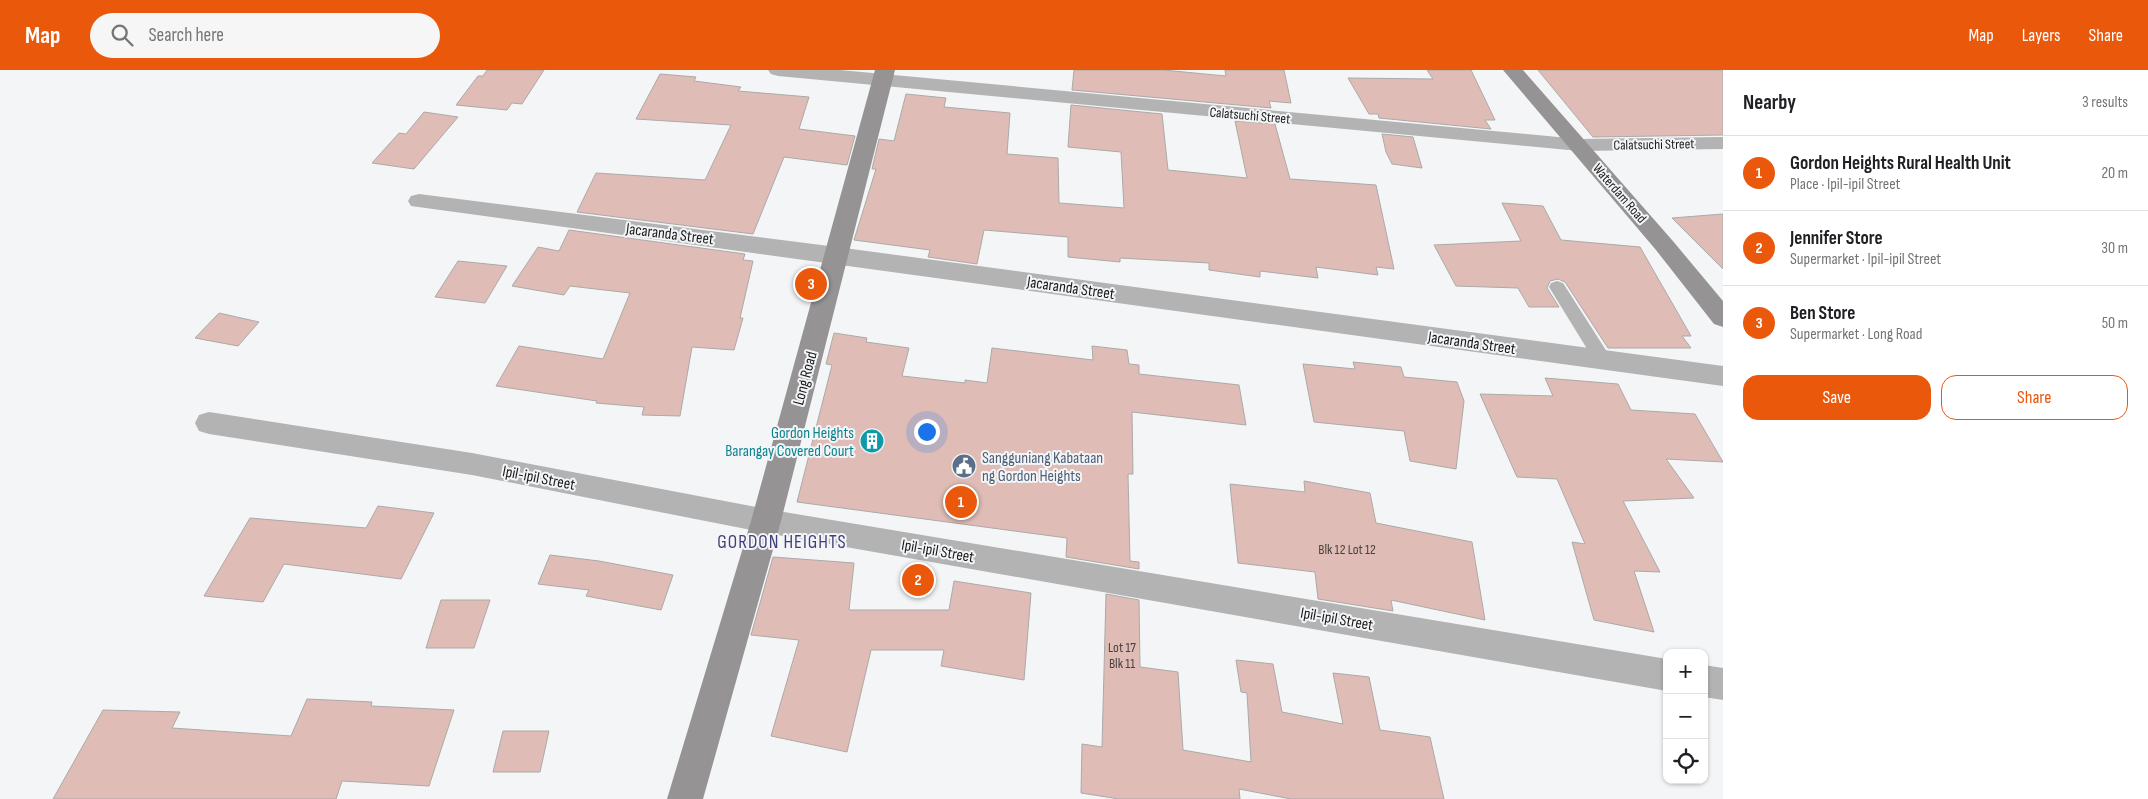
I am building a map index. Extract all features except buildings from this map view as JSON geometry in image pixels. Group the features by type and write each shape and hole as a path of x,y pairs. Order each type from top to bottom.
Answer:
{"street":[{"name":"Calatsuchi Street","path":"778,70 884,76 1579,145 1723,143"},
{"name":"Waterdam Road","path":"1513,70 1664,245 1723,318"},
{"name":"Long Road","path":"685,799 766,521 884,76"},
{"name":"Jacaranda Street","path":"419,201 837,255 1723,376"},
{"name":"Ipil-ipil Street","path":"209,423 472,464 766,521 1663,674"},
{"path":"1708,682 1723,684"}],"lane":[{"path":"1557,288 1603,360"}],"place":[{"name":"Ben Store","path":"811,284"},
{"name":"Gordon Heights Barangay Covered Court","path":"872,441"},
{"name":"Sangguniang Kabataan ng Gordon Heights","path":"964,466"},
{"name":"Gordon Heights Rural Health Unit","path":"961,502"},
{"name":"Jennifer Store","path":"918,580"}],"district":[{"name":"GORDON HEIGHTS","path":"782,541"}]}
